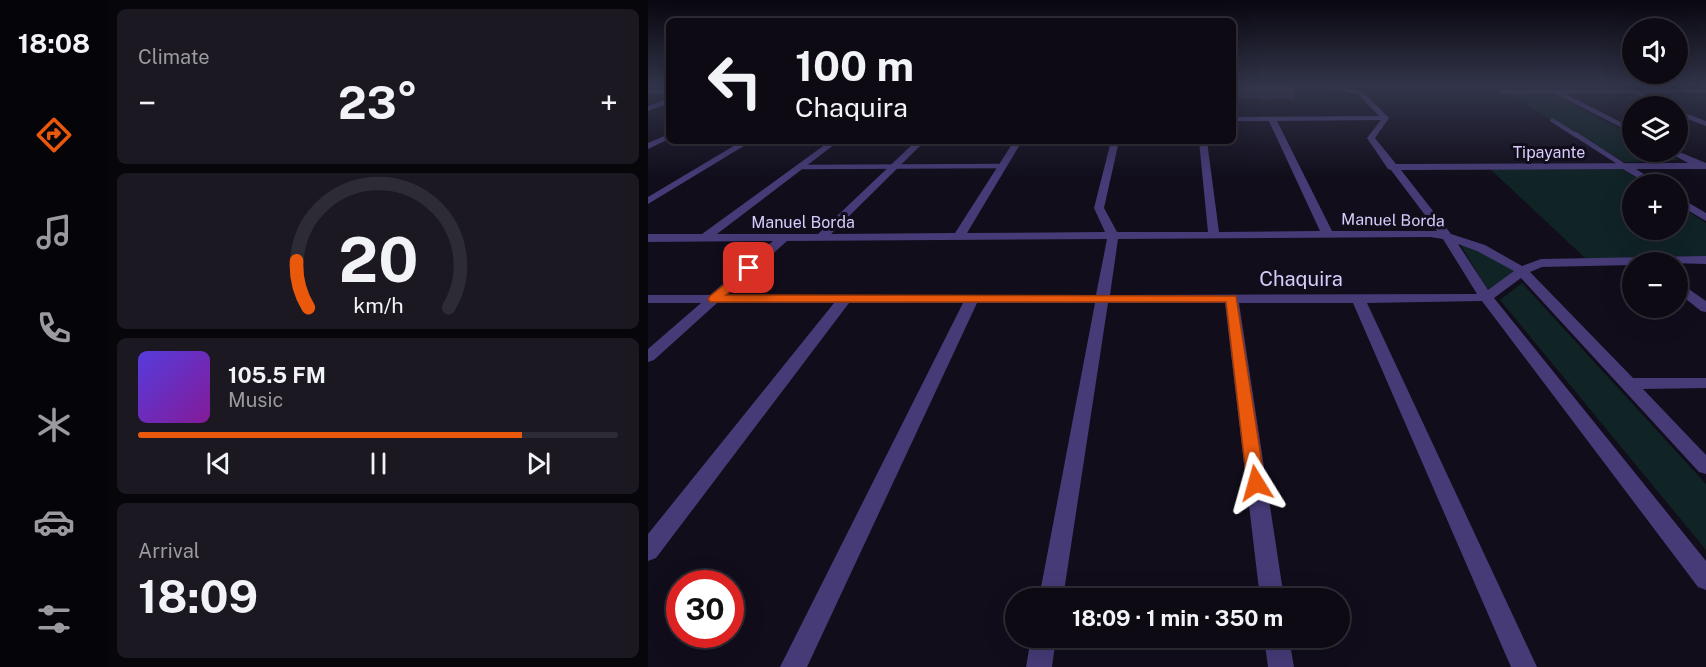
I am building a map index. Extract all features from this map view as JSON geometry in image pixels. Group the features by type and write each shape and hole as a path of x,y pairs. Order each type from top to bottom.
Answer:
{"street":[{"path":"1603,116 1622,126"},
{"path":"1688,117 1706,124"},
{"path":"1272,118 1328,235"},
{"path":"1236,119 1385,118"},
{"path":"1385,118 1371,138 1391,167 1447,236 1486,297 1706,579"},
{"path":"648,135 666,136"},
{"path":"648,146 666,137"},
{"path":"648,201 743,144"},
{"path":"704,238 831,144"},
{"path":"820,238 918,144"},
{"path":"958,238 1016,144"},
{"path":"1053,588 1113,236 1099,208 1114,144"},
{"path":"1113,236 1214,236 1203,144"},
{"path":"1688,159 1703,166"},
{"name":"Tipayante","path":"1391,167 1703,166"},
{"path":"1626,167 1638,174"},
{"path":"1688,203 1706,204"},
{"path":"1688,206 1706,218"},
{"name":"Manuel Borda","path":"1214,236 1430,234 1447,236 1481,248 1521,270 1706,467"},
{"name":"Manuel Borda","path":"648,238 1113,236"},
{"path":"648,357 783,238"},
{"path":"1688,261 1706,260"},
{"path":"1486,297 1500,289 1521,270 1541,263 1622,262"},
{"path":"1688,294 1706,308"},
{"name":"Chaquira","path":"648,299 1468,299 1486,297"},
{"path":"793,667 972,298"},
{"path":"1231,298 1271,588"},
{"path":"1358,298 1524,667"},
{"path":"648,551 845,299"},
{"path":"1629,384 1706,383"},
{"path":"1039,667 1042,648"},
{"path":"1278,648 1281,667"}],"lane":[{"path":"1552,120 1626,167"},
{"path":"800,167 1002,166"}],"green space":[{"path":"1546,116 1596,116 1622,130 1622,161"},
{"path":"1490,169 1623,169 1631,174 1622,174 1622,240 1688,240 1688,211 1706,223 1706,258 1688,258 1688,252 1622,252 1622,258 1585,258"},
{"path":"1459,242 1517,270 1488,291"},
{"path":"1522,283 1706,484 1706,550 1500,300"}],"route":[{"path":"749,268 714,299 1231,298 1256,483"}]}
